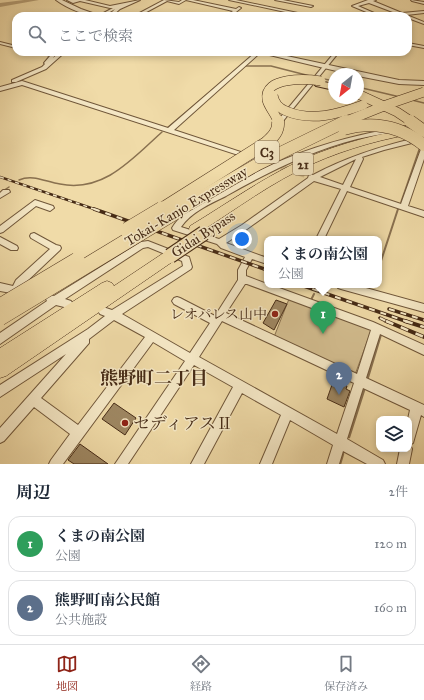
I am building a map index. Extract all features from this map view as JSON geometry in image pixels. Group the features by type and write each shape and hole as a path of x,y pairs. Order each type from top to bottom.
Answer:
{"highway":[{"path":"119,236 252,153 270,140 277,130 278,121 267,101 267,94 275,85 285,81 298,79 328,84"},
{"path":"328,84 310,82 290,83 275,90 273,98 277,105 292,113 306,116 324,116 424,85"},
{"name":"Tokai-Kanjo Expressway","path":"0,306 201,188 288,141 352,112 424,85"},
{"name":"Tokai-Kanjo Expressway","path":"0,318 241,174 346,121 424,92"},
{"path":"364,95 392,105 424,126"},
{"path":"364,96 397,112 424,132"},
{"path":"176,212 291,151 351,127 367,125 392,128 408,134 424,145"},
{"name":"Gidai Bypass","path":"0,370 200,231 272,190 313,167 369,146 424,132"},
{"name":"Gidai Bypass","path":"0,357 166,254"}],"street":[{"path":"58,0 86,12"},
{"path":"69,0 73,2 80,0 110,6 132,3"},
{"path":"95,3 104,0"},
{"path":"105,12 138,0"},
{"path":"144,12 167,0 179,2 185,0"},
{"path":"188,0 236,10"},
{"path":"231,0 286,12"},
{"path":"233,12 251,0"},
{"path":"277,0 313,4 304,12"},
{"path":"364,0 396,12"},
{"path":"369,12 354,6 374,0"},
{"path":"413,0 424,3"},
{"path":"113,12 123,6"},
{"path":"412,14 424,12"},
{"path":"415,13 424,17"},
{"path":"412,18 424,23"},
{"path":"0,43 12,45"},
{"path":"412,45 424,47"},
{"path":"39,70 52,56"},
{"path":"0,88 39,70 48,65 57,57 62,56"},
{"path":"169,131 254,56"},
{"path":"277,56 330,68"},
{"path":"222,195 250,158 334,56"},
{"path":"364,75 424,85"},
{"path":"0,88 22,83 278,166"},
{"path":"264,260 224,246 220,242 176,228 180,220 222,195 297,156 332,144 399,128 424,126"},
{"path":"220,242 312,177 358,156 389,146 424,138"},
{"path":"404,207 424,149"},
{"path":"322,236 360,159 358,156"},
{"path":"312,177 424,214"},
{"path":"0,230 35,203 50,208"},
{"path":"16,290 19,283 56,248 34,236"},
{"path":"0,240 14,248"},
{"path":"0,339 54,300 142,245 148,244 186,259 188,267 114,314 92,332 0,390"},
{"path":"121,464 192,359 242,281 242,270 250,255"},
{"path":"242,281 247,280 264,286"},
{"path":"0,288 16,290 68,304"},
{"path":"269,288 377,328 424,350"},
{"path":"352,288 424,308"},
{"path":"176,301 360,380 420,409 412,430"},
{"path":"103,311 114,314 151,337 240,385 379,464"},
{"path":"333,464 377,328"},
{"path":"0,437 92,332"},
{"path":"55,464 151,337"},
{"path":"198,464 240,385"},
{"path":"34,399 79,433"},
{"path":"266,464 288,412"},
{"path":"403,464 405,452"}],"shaded area":[{"path":"289,299 368,327 371,331 356,372 353,374 274,337"}],"building":[{"name":"レオパレス山中","path":"276,300 287,304 274,330 263,323"},
{"path":"334,379 347,386 346,389 350,391 344,407 327,399"},
{"path":"114,403 136,418 125,435 102,419"},
{"path":"80,444 108,464 74,464 68,460"}],"waterway":[{"path":"0,5 36,0"},
{"path":"245,66 271,66 310,76"},
{"path":"167,128 237,69"},
{"path":"324,79 328,80"},
{"path":"364,88 400,97"},
{"path":"412,100 424,103"},
{"path":"19,180 24,178 34,178 60,184 76,185 90,183 117,171 162,132"},
{"path":"401,202 420,147"},
{"path":"0,193 9,187"},
{"path":"382,258 398,209"},
{"path":"311,300 314,294"},
{"path":"368,377 381,334"},
{"path":"349,437 364,390"},
{"path":"340,464 343,454"}],"tunnel":[{"path":"281,167 309,176"}],"railway":[{"path":"0,177 97,210"},
{"path":"94,209 264,269"},
{"path":"310,288 406,321"},
{"path":"389,309 424,320"},
{"path":"380,318 386,321"},
{"path":"386,321 424,337"},
{"path":"406,321 424,327"}],"place":[{"name":"レオパレス山中","path":"275,314"},
{"name":"くまの南公園","path":"323,334"},
{"name":"熊野町南公民館","path":"339,395"},
{"name":"セディアスⅡ","path":"125,423"}],"district":[{"name":"熊野町二丁目","path":"154,378"}]}
